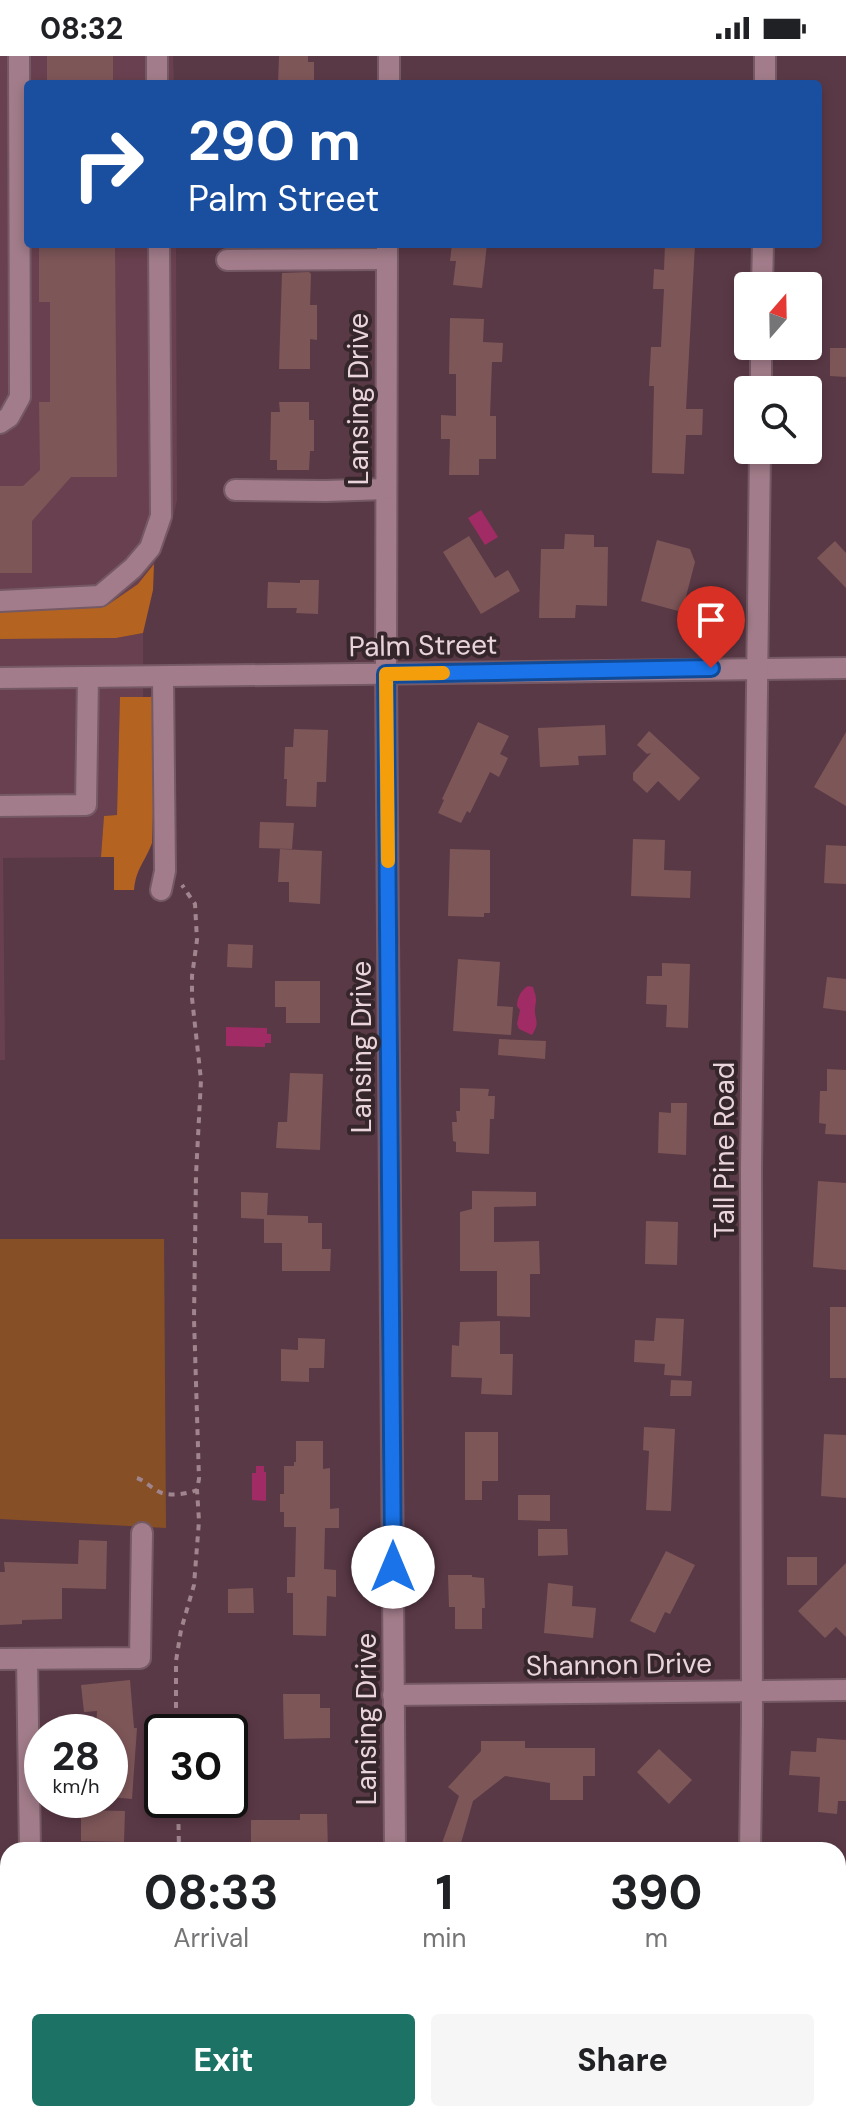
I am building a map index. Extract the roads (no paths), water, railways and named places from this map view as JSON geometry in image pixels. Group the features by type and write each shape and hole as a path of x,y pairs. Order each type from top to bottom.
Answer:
{"street":[{"path":"0,423 9,417 20,397 19,56"},
{"path":"157,56 157,80"},
{"path":"389,56 389,80"},
{"path":"765,56 765,80"},
{"path":"0,601 100,596 133,568 150,548 161,516 159,248"},
{"path":"762,272 763,248"},
{"path":"227,260 387,252"},
{"name":"Lansing Drive","path":"387,252 386,674 395,1842"},
{"name":"Tall Pine Road","path":"750,1842 751,1168 760,464"},
{"path":"235,490 386,489"},
{"name":"Palm Street","path":"0,678 846,668"},
{"path":"163,880 171,677"},
{"path":"0,806 86,805 88,678"},
{"path":"0,1659 140,1658 142,1533"},
{"path":"27,1659 30,1842"},
{"name":"Shannon Drive","path":"393,1695 846,1690"}]}
